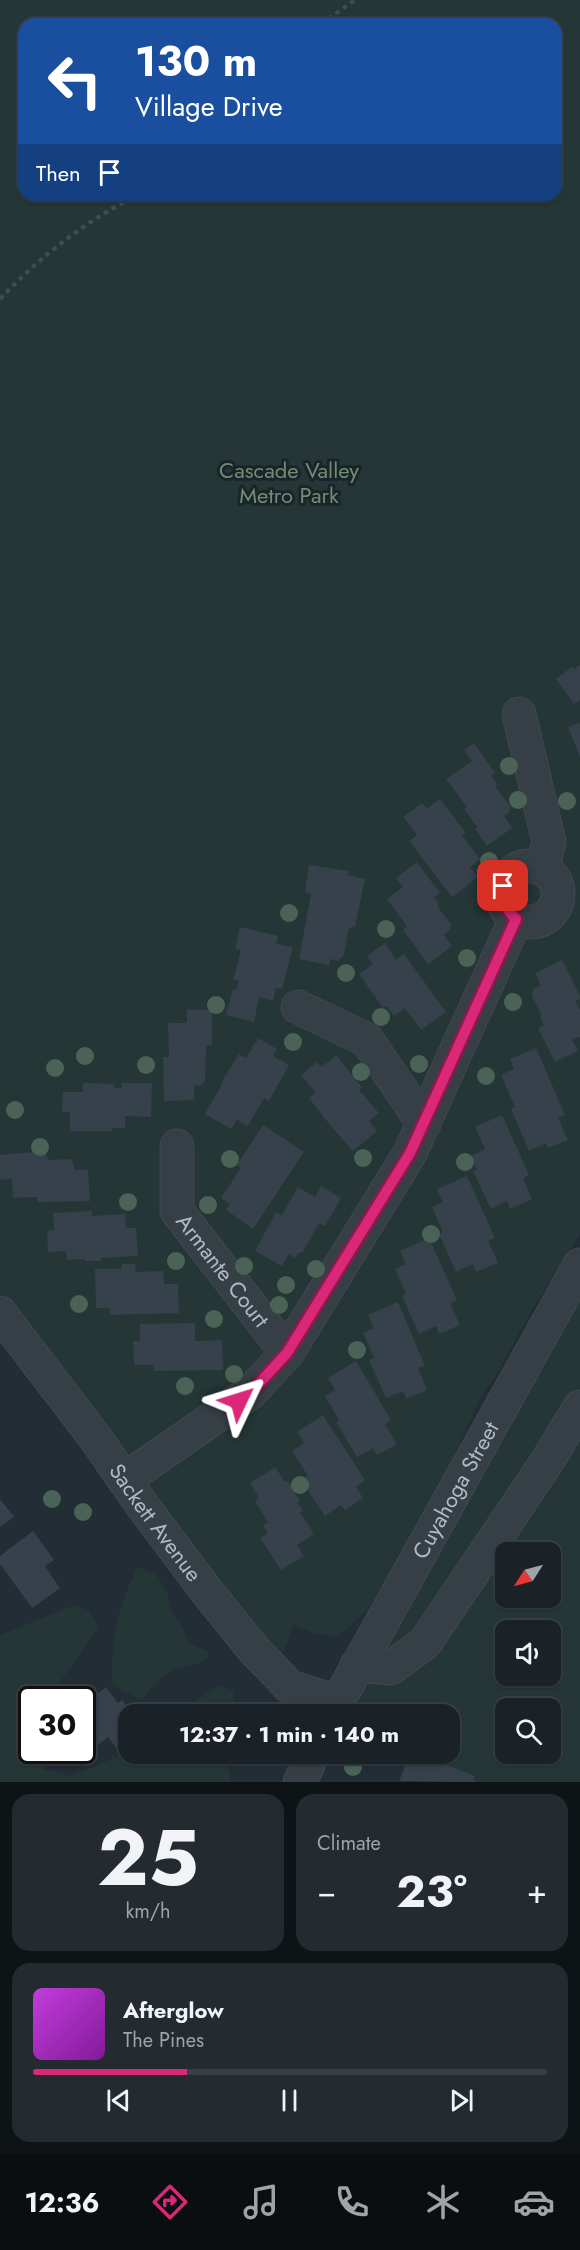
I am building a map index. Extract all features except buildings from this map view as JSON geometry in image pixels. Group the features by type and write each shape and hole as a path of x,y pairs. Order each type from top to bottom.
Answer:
{"street":[{"path":"124,1480 251,1392 287,1353 410,1153 516,919 504,904 503,886 514,871 532,867 542,869 549,842 519,714"},
{"path":"298,1007 367,1040 424,1124"},
{"name":"Armante Court","path":"177,1146 177,1211 287,1353"},
{"name":"Cuyahoga Street","path":"336,1704 580,1265"},
{"name":"Sackett Avenue","path":"0,1313 96,1439 208,1593 290,1687 326,1704"},
{"path":"357,1665 391,1668 425,1643 546,1463 580,1407"},
{"path":"300,1782 308,1764"}],"path":[{"path":"330,18 355,0"},
{"path":"0,299 45,254 104,212 125,201"}],"green space":[{"name":"Cascade Valley Metro Park","path":"0,0 580,0 580,1234 531,1311 499,1370 479,1400 446,1474 412,1531 407,1547 366,1611 339,1636 317,1634 294,1625 275,1672 0,1313"},
{"path":"580,1269 580,1782 419,1782 411,1764 460,1764 460,1704 362,1704 346,1684"},
{"path":"138,1567 156,1574 166,1589 172,1613 182,1625 189,1643 208,1651 208,1658 204,1661 164,1676 142,1700 123,1691 112,1682 117,1622 125,1596"},
{"path":"74,1605 88,1610 99,1627 57,1686 18,1686 18,1764 45,1764 44,1769 70,1776 118,1756 118,1764 229,1764 230,1782 0,1782 0,1635"},
{"path":"221,1685 234,1691 232,1704 190,1704"}],"route":[{"path":"239,1401 251,1392 287,1353 410,1153 516,919 504,904 503,886"}]}
